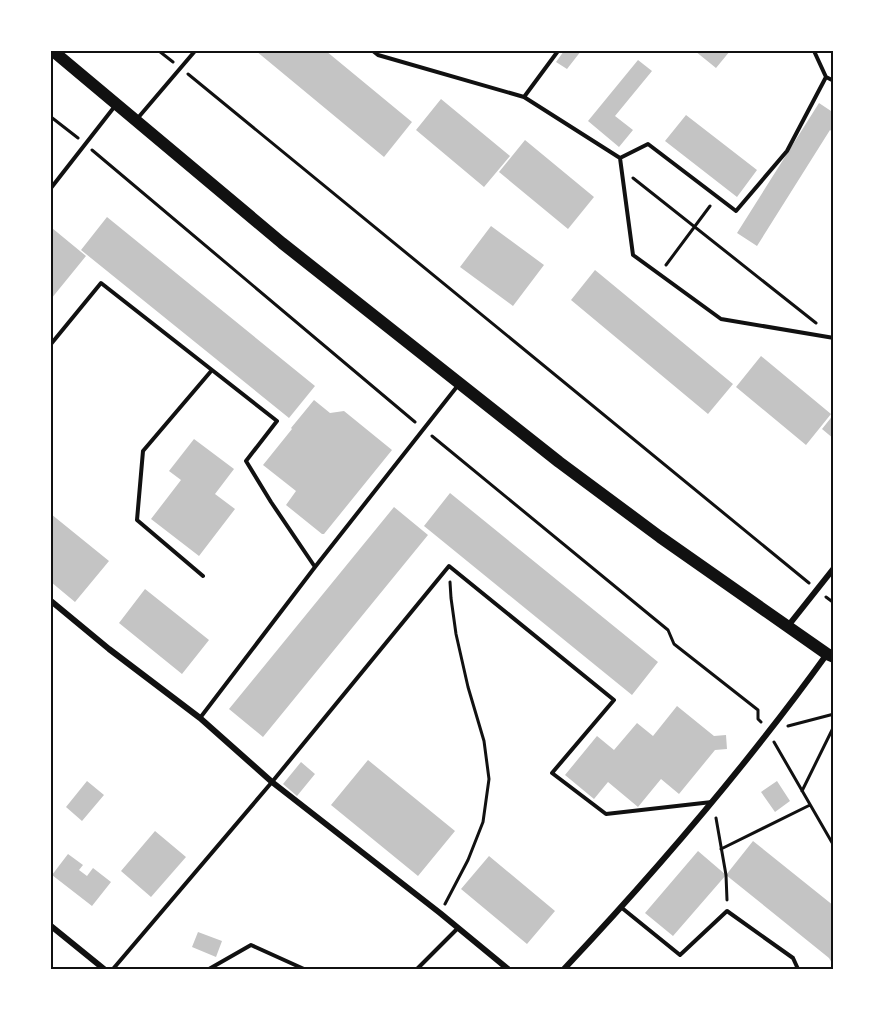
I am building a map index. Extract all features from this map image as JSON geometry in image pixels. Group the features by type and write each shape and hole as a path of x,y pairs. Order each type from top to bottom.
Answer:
{"main road":[{"path":"52,51 282,243 559,462 660,537 832,658"}],"street":[{"path":"788,626 834,568"},
{"path":"51,601 109,649 200,717 272,782 508,969"},
{"path":"564,969 622,908 832,658"},
{"path":"51,926 104,969"}],"lane":[{"path":"136,120 195,51"},
{"path":"373,51 378,55 524,97 621,158"},
{"path":"524,97 558,51"},
{"path":"814,51 826,77 834,81"},
{"path":"621,158 648,144 736,211 787,151 826,77"},
{"path":"51,188 117,104"},
{"path":"621,158 633,255 722,319 834,338"},
{"path":"51,344 101,283 277,421 246,461 315,567"},
{"path":"203,576 137,520 143,451 212,370"},
{"path":"200,717 460,383"},
{"path":"113,969 272,782 449,566 614,700 552,773 606,814 713,802"},
{"path":"622,908 680,956 727,911 793,958 798,969"},
{"path":"417,969 458,928"},
{"path":"209,969 251,945 304,969"}],"path":[{"path":"159,51 834,603"},
{"path":"622,169 815,323"},
{"path":"659,274 717,196"},
{"path":"440,914 468,860 483,822 489,779 484,741 468,687 456,634 449,566"},
{"path":"834,714 769,732 834,846"},
{"path":"802,791 834,726"},
{"path":"713,802 726,874 727,911"},
{"path":"721,849 810,805"}],"building":[{"path":"256,51 326,51 412,122 384,157"},
{"path":"564,51 581,51 567,69 556,62"},
{"path":"695,51 730,51 716,68"},
{"path":"638,60 652,71 615,116 633,130 619,147 588,121"},
{"path":"441,99 510,156 484,187 416,130"},
{"path":"819,103 834,113 834,133 830,130 757,246 737,233"},
{"path":"686,115 757,170 737,197 665,141"},
{"path":"525,140 594,197 568,229 499,172"},
{"path":"107,217 315,386 289,418 81,250"},
{"path":"491,226 544,265 513,306 460,267"},
{"path":"52,228 86,256 51,299 51,230"},
{"path":"595,270 733,384 708,414 571,300"},
{"path":"761,356 831,414 806,445 736,387"},
{"path":"314,400 330,413 344,411 392,450 324,534 286,505 296,491 263,465"},
{"path":"834,414 834,439 822,429"},
{"path":"194,439 234,469 215,494 235,509 199,556 151,519 181,480 169,471"},
{"path":"450,493 658,662 632,695 424,526"},
{"path":"394,507 428,535 263,737 229,709"},
{"path":"51,514 109,561 75,602 51,582"},
{"path":"145,589 209,640 182,674 119,623"},
{"path":"677,706 714,736 726,735 727,749 715,750 679,794 661,779 638,807 608,782 594,799 565,775 597,736 614,750 637,723 653,736"},
{"path":"368,760 455,831 418,876 331,805"},
{"path":"301,762 315,774 297,796 283,784"},
{"path":"87,781 104,795 82,821 66,807"},
{"path":"777,781 790,801 775,812 761,792"},
{"path":"155,831 186,857 151,897 121,871"},
{"path":"753,841 834,906 834,967 829,958 726,875"},
{"path":"698,851 726,875 673,936 645,913"},
{"path":"68,854 83,865 79,870 87,876 93,868 111,882 92,906 52,875"},
{"path":"489,856 555,911 527,944 461,889"},
{"path":"198,932 222,941 216,957 192,947"}]}
